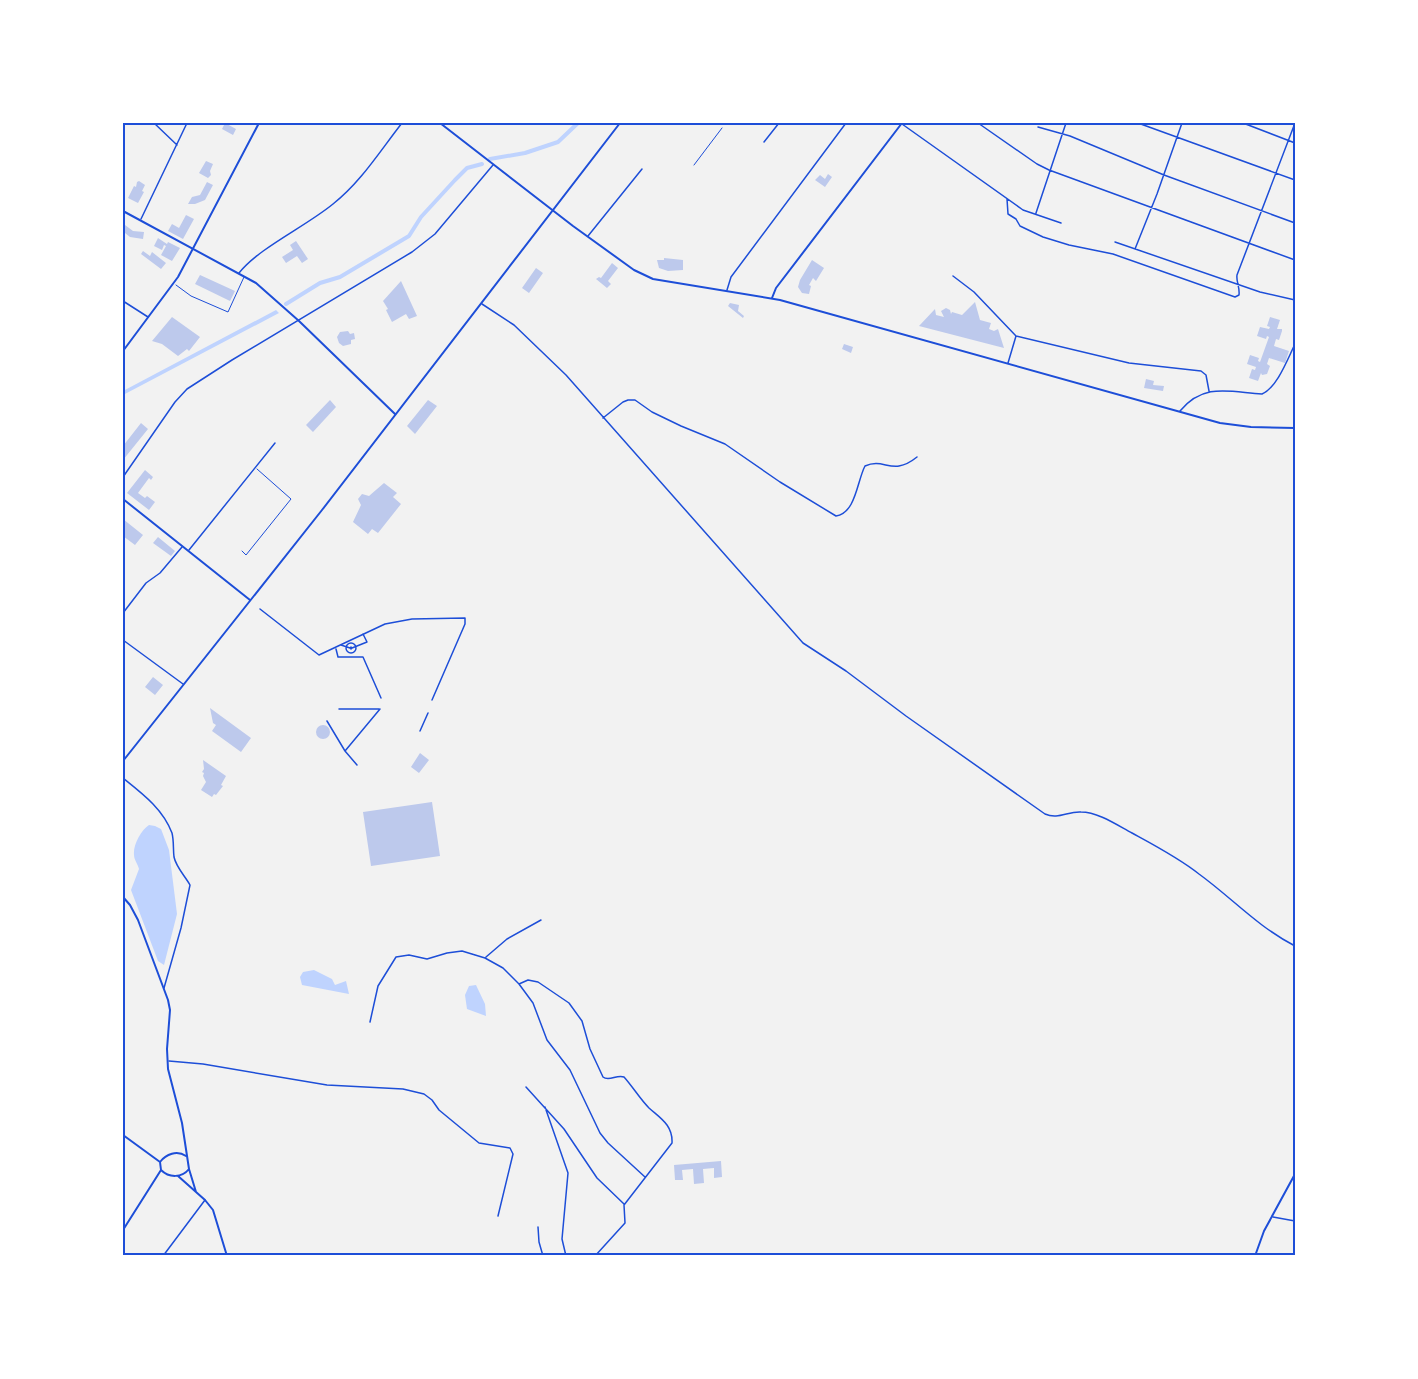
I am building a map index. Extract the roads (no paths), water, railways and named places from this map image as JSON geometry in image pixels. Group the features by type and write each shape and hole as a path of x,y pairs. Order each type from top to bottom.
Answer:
{"main road":[{"path":"123,351 174,284 259,123"},
{"path":"440,123 552,211 634,270 653,279 772,298 1234,425 1295,428"},
{"path":"123,761 621,123"},
{"path":"772,298 776,288 902,123"},
{"path":"123,211 245,276 270,294 395,414"},
{"path":"123,499 250,600"},
{"path":"123,897 138,920 170,1010 168,1061 182,1123 186,1156"},
{"path":"123,1136 160,1162 161,1170 123,1230"},
{"path":"160,1162 186,1146"},
{"path":"179,1152 189,1160 189,1169 196,1192"},
{"path":"158,1176 184,1175 189,1169"},
{"path":"161,1170 166,1174"},
{"path":"1255,1256 1264,1231 1295,1174"},
{"path":"178,1176 205,1200 216,1218 227,1256"}],"street":[{"path":"154,123 177,145"},
{"path":"140,220 187,123"},
{"path":"239,273 255,258 333,204 356,183 402,123"},
{"path":"764,142 779,123"},
{"path":"726,291 731,278 846,123"},
{"path":"902,123 1023,210 1061,223"},
{"path":"978,123 1049,170 1295,260"},
{"path":"1035,214 1066,123"},
{"path":"1138,123 1295,180"},
{"path":"1135,249 1182,123"},
{"path":"1243,123 1295,142"},
{"path":"1007,199 1007,211 1010,216 1016,219 1023,228 1043,237 1121,256 1235,297 1240,292 1236,283 1237,274 1295,123"},
{"path":"1038,128 1062,134 1295,223"},
{"path":"123,477 175,402 187,389 422,245 435,234 494,165"},
{"path":"588,237 642,169"},
{"path":"1115,242 1260,292 1295,300"},
{"path":"954,276 974,291 1016,336 1130,363 1201,371 1206,375 1209,391"},
{"path":"123,301 149,317"},
{"path":"481,303 514,325 542,350 803,643 1045,814 1051,817 1083,811 1100,816 1133,833 1197,872 1253,920 1275,936 1295,946"},
{"path":"1008,364 1016,336"},
{"path":"1180,411 1188,402 1209,391 1262,394 1268,392 1284,368 1295,344"},
{"path":"603,418 623,402 635,400 662,416 725,444 780,482 836,516 842,515 850,508 865,466 870,464 907,466 917,457"},
{"path":"188,551 275,443"},
{"path":"123,613 146,583 160,573 183,547"},
{"path":"260,609 320,655 386,624 412,619 465,618 465,624 432,700"},
{"path":"351,648 367,642 362,634"},
{"path":"123,640 184,684"},
{"path":"351,643 356,647"},
{"path":"346,646 351,643"},
{"path":"349,653 351,643"},
{"path":"340,644 351,648 354,652"},
{"path":"346,646 349,653"},
{"path":"354,652 356,647"},
{"path":"336,648 338,657 363,657 381,698"},
{"path":"349,653 354,652"},
{"path":"339,709 380,708 345,751"},
{"path":"420,731 428,713"},
{"path":"327,721 345,751 357,765"},
{"path":"123,778 156,805 163,816 173,838 174,858 190,885 164,988"},
{"path":"485,958 507,939 541,920"},
{"path":"370,1022 378,986 396,957 409,955 427,959 462,951 485,958 503,968 519,984 532,1003 547,1040 570,1070 600,1133 645,1178"},
{"path":"519,984 528,980 538,982 569,1003 582,1021 590,1049 603,1077 608,1079 624,1077 648,1107 668,1126 671,1133 672,1143 624,1205 625,1223 595,1256"},
{"path":"168,1061 203,1064 327,1084 403,1089 424,1094 439,1110 479,1143 512,1150 512,1163 498,1216"},
{"path":"526,1088 564,1129 597,1178 624,1205"},
{"path":"545,1107 568,1173 562,1239 566,1256"},
{"path":"163,1256 205,1200"},
{"path":"1272,1217 1295,1221"},
{"path":"538,1227 543,1256"}],"lane":[{"path":"694,165 722,128"},
{"path":"174,284 191,296 228,312 245,276"},
{"path":"242,551 246,555 291,499 255,468"}],"water":[{"path":"276,310 279,313 123,395 123,391"},
{"path":"149,825 161,829 169,850 177,914 164,965 158,961 131,890 139,869 134,857 136,842"},
{"path":"314,970 332,979 335,985 346,981 349,994 302,985 300,977 303,972"},
{"path":"476,985 485,1004 486,1016 467,1009 465,995 469,986"}],"waterway":[{"path":"490,159 525,153 558,142 578,123"},
{"path":"286,304 320,283 340,277 409,236 421,217 467,168 482,164"}]}
